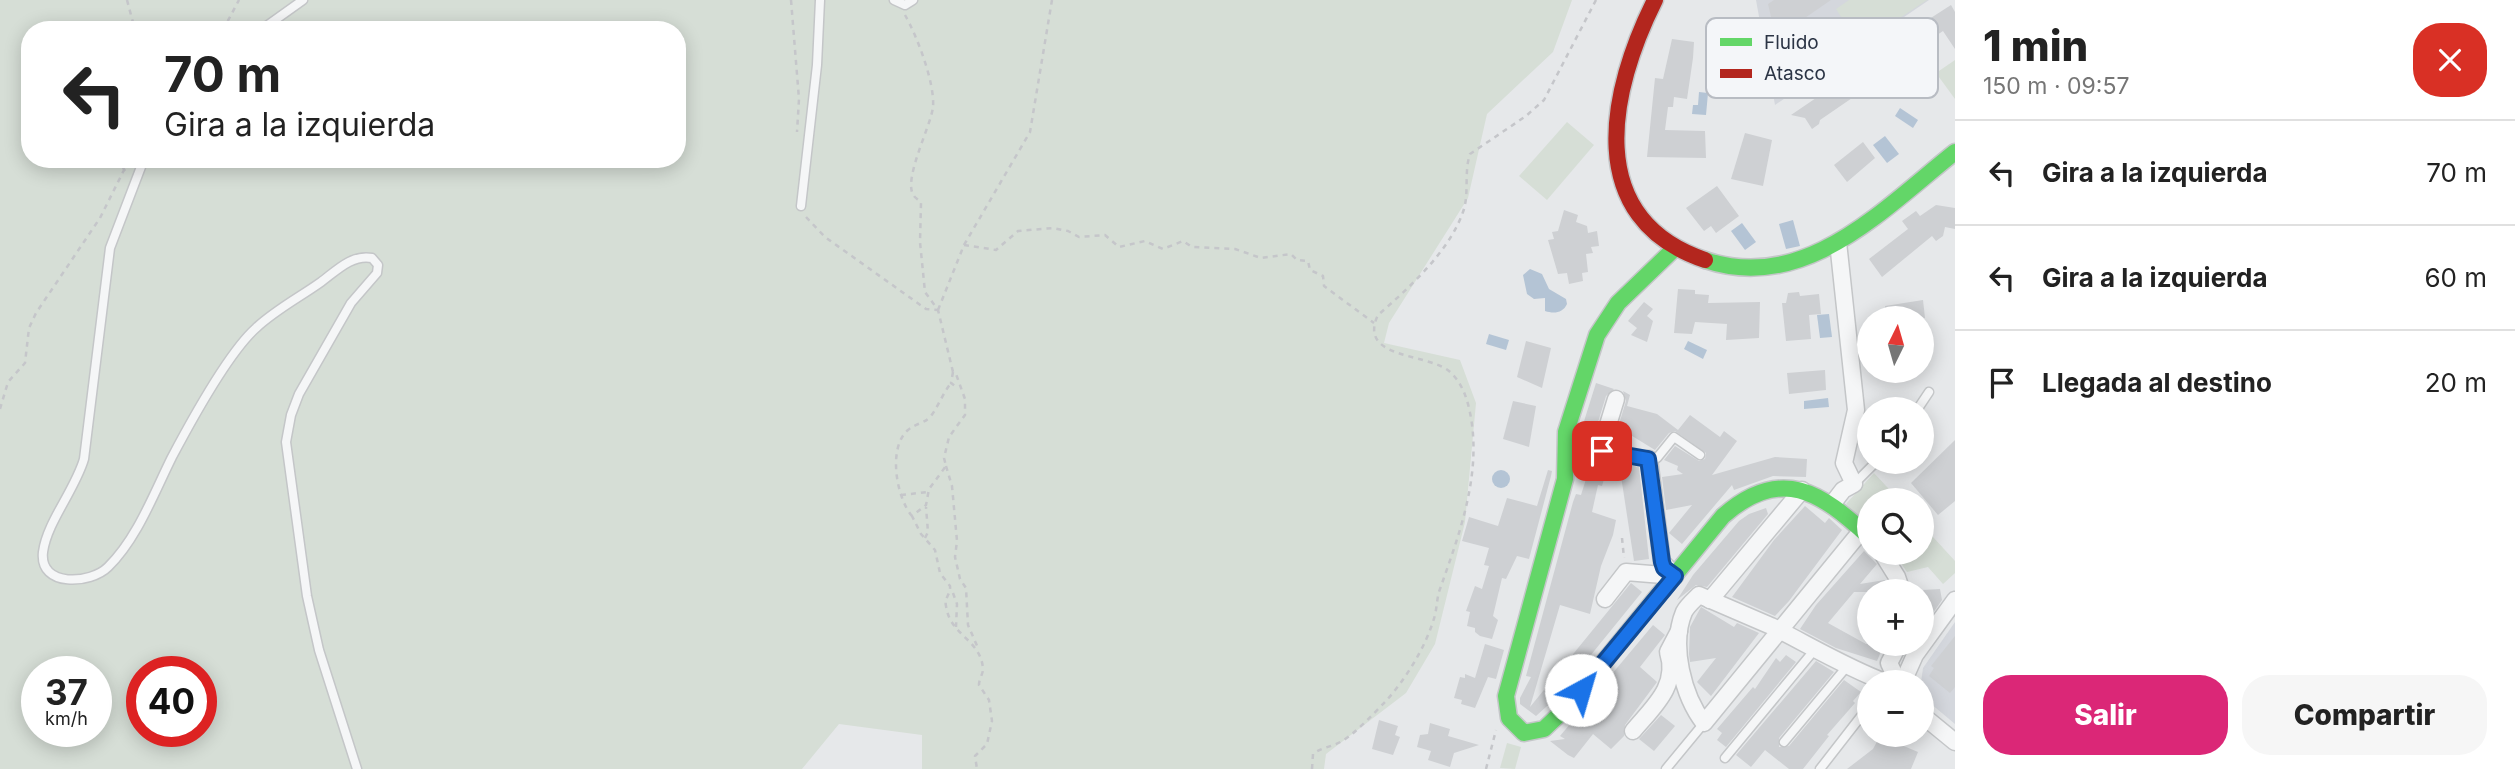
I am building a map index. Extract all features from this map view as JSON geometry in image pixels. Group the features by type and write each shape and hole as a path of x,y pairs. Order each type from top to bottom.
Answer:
{"street":[{"path":"1656,0 1626,68 1615,122 1618,169 1635,209 1674,249 1700,261 1722,266 1772,268 1803,261 1838,242 1955,152"},
{"path":"1833,503 1843,490 1854,484 1844,463 1856,410 1838,242"},
{"path":"1674,249 1626,293 1597,335 1580,378 1566,432 1568,453 1554,529 1506,696 1506,717 1524,733 1544,729 1566,708 1723,516 1738,503 1771,490 1802,490 1833,503 1857,526"},
{"path":"1600,451 1616,399"},
{"path":"1648,459 1662,562 1664,568 1675,576"},
{"path":"1802,490 1704,598 1685,611 1679,636 1682,673 1691,706 1704,723 1780,630 1857,543"},
{"path":"1605,599 1626,572 1675,576"},
{"path":"1704,598 1780,630 1861,670"},
{"path":"1907,670 1955,600"},
{"path":"1633,731 1668,689 1672,663 1668,652 1682,626"},
{"path":"1934,725 1955,742"}],"lane":[{"path":"274,21 303,0"},
{"path":"801,206 817,65 820,0"},
{"path":"894,0 905,5 913,0"},
{"path":"140,168 110,248 84,460 50,533 43,552 45,563 52,573 79,581 92,579 107,568 128,540 185,432 247,336 348,262 372,258 378,265 377,273 351,303 303,386 291,415 286,442 307,596 319,649 357,769"},
{"path":"1926,397 1929,392"},
{"path":"1568,453 1600,451 1657,458 1674,437 1700,455"},
{"path":"1854,484 1864,474"},
{"path":"1725,758 1816,648"},
{"path":"1784,742 1849,664"},
{"path":"1820,769 1857,721"},
{"path":"1666,769 1704,723"}],"path":[{"path":"127,0 133,21"},
{"path":"228,21 239,0"},
{"path":"790,0 799,99 796,140"},
{"path":"938,310 964,245 1030,132 1052,0"},
{"path":"1312,769 1313,754 1342,741 1383,704 1413,662 1435,616 1438,591 1455,547 1469,493 1471,419 1461,385 1436,363 1385,348 1375,335 1375,323 1378,315 1430,264 1448,239 1463,212 1470,154 1526,117 1544,100 1596,0"},
{"path":"905,5 905,14 916,37 933,97 931,117 915,166 912,185 914,196 921,203 920,242 925,292 938,310 953,372 965,399 965,415 949,438 944,458 950,473 957,541 955,557 960,579 966,588 968,625 984,672 979,685 989,700 992,721 987,744 975,756 977,769"},
{"path":"0,409 8,382 25,363 29,328 36,313 100,218 124,170 139,171"},
{"path":"801,206 808,223 825,237 926,309 938,310"},
{"path":"964,245 996,250 1018,231 1054,228 1079,237 1105,235 1119,247 1144,241 1163,249 1183,241 1192,247 1235,249 1261,258 1291,254 1297,260 1308,261 1311,270 1323,276 1324,286 1370,323 1375,323"},
{"path":"953,372 949,377 951,383 959,388"},
{"path":"951,383 925,423 908,429 900,443 897,481 912,516 938,556 940,573 957,604 956,629"},
{"path":"912,516 923,511 929,492 946,466"},
{"path":"901,495 929,492"},
{"path":"923,511 928,532 925,538"},
{"path":"1622,538 1626,572"},
{"path":"951,593 945,604 956,629 978,648"},
{"path":"968,640 973,634"},
{"path":"1486,769 1497,727 1506,717"}],"shaded area":[{"path":"0,0 1572,0 1553,52 1487,114 1468,198 1389,323 1384,343 1460,360 1476,403 1465,522 1435,644 1406,693 1326,754 1324,769 922,769 922,735 839,724 802,769 0,769"},
{"path":"1756,0 1929,0 1903,18 1759,18"},
{"path":"1849,0 1927,0 1900,18 1842,18 1836,9"},
{"path":"1955,60 1955,99 1938,76 1938,72"},
{"path":"1774,98 1785,98 1775,105"},
{"path":"1567,122 1594,145 1547,200 1519,176"},
{"path":"1875,474 1888,488 1860,488"},
{"path":"1857,492 1857,515 1846,504"},
{"path":"1934,538 1955,561 1955,573 1943,584 1928,567 1907,572 1902,565 1934,565"},
{"path":"1955,622 1955,724 1934,706 1934,670 1923,670"},
{"path":"1507,743 1521,747 1515,769 1500,768"}],"water":[{"path":"1699,92 1706,93 1706,115 1692,114 1693,105 1698,105"},
{"path":"1900,108 1918,120 1913,128 1895,116"},
{"path":"1885,136 1899,154 1887,163 1873,145"},
{"path":"1793,220 1800,246 1786,249 1779,224"},
{"path":"1742,223 1756,242 1745,250 1731,231"},
{"path":"1530,269 1542,274 1549,289 1566,299 1567,304 1561,311 1545,311 1545,298 1534,299 1527,294 1523,275"},
{"path":"1829,314 1832,337 1820,338 1817,315"},
{"path":"1489,334 1509,340 1506,350 1486,344"},
{"path":"1688,341 1707,350 1703,359 1684,349"},
{"path":"1828,398 1829,407 1804,409 1804,401"},
{"path":"1497,470 1505,470 1510,479 1508,486 1497,488 1492,483 1492,475"}],"building":[{"path":"1774,0 1831,0 1805,18 1771,18 1768,4"},
{"path":"1951,5 1955,12 1955,49 1943,31 1938,34 1938,18 1931,18"},
{"path":"1672,39 1694,42 1693,58 1687,99 1674,97 1673,107 1668,107 1665,130 1705,131 1706,158 1647,157 1655,78 1663,79"},
{"path":"1816,98 1852,98 1820,120 1812,129 1805,118 1791,115"},
{"path":"1745,133 1772,140 1763,186 1731,179"},
{"path":"1863,142 1875,158 1847,182 1834,165"},
{"path":"1717,186 1739,216 1716,233 1711,226 1704,231 1686,208"},
{"path":"1936,205 1955,208 1955,229 1945,227 1943,236 1936,241 1932,236 1882,277 1869,259 1908,229 1902,221 1916,211 1920,216"},
{"path":"1564,210 1578,215 1576,222 1587,226 1588,233 1597,231 1599,246 1591,247 1593,253 1586,254 1588,272 1582,273 1583,281 1569,284 1567,273 1558,274 1548,240 1554,239 1552,232 1558,231"},
{"path":"1678,289 1695,290 1695,294 1709,295 1708,303 1760,302 1759,338 1726,340 1727,324 1695,322 1692,334 1674,333"},
{"path":"1799,292 1800,296 1819,294 1821,314 1809,315 1811,339 1786,341 1782,303 1786,303 1788,293"},
{"path":"1923,300 1924,306 1885,306"},
{"path":"1644,302 1653,309 1647,316 1653,321 1647,342 1631,335 1637,328 1628,321"},
{"path":"1526,341 1551,348 1542,388 1517,377"},
{"path":"1825,370 1826,390 1789,394 1787,373"},
{"path":"1596,383 1614,389 1606,396 1592,442 1581,438 1580,434"},
{"path":"1623,391 1630,395 1627,406 1657,414 1678,430 1690,415 1720,437 1724,431 1737,441 1712,475 1775,457 1807,459 1806,477 1773,476 1734,490 1732,485 1682,544 1669,533 1692,505 1666,510 1662,477 1683,474 1677,470 1678,466 1664,460 1675,446 1699,461 1705,459 1706,453 1675,431 1669,433 1655,450 1624,431 1627,439 1615,437 1626,401"},
{"path":"1513,401 1536,406 1529,447 1503,439"},
{"path":"1955,440 1955,501 1938,515 1934,510 1934,488 1915,488 1911,483 1920,474 1934,474 1934,461"},
{"path":"1592,460 1609,462 1602,486 1598,485 1592,512 1616,520 1613,535 1601,566 1590,614 1560,605 1530,707 1631,583 1642,592 1556,698 1536,716 1520,704 1520,698 1531,677 1526,676 1573,502 1576,494 1581,495"},
{"path":"1619,463 1639,467 1649,559 1634,561"},
{"path":"1548,470 1552,471 1551,476 1529,559 1517,556 1506,579 1502,578 1493,616 1498,620 1492,639 1480,636 1475,632 1475,628 1467,626 1470,612 1466,611 1475,586 1482,589 1489,566 1484,565 1489,548 1462,541 1469,517 1498,526 1507,498 1537,506"},
{"path":"1805,506 1825,523 1829,518 1842,530 1789,601 1775,616 1732,597 1774,540"},
{"path":"1766,508 1768,514 1707,587 1696,585 1677,600 1693,575 1739,521"},
{"path":"1857,559 1857,565 1876,565 1864,579 1857,579 1857,592 1854,592 1828,623 1857,639 1857,655 1836,648 1800,629 1816,605"},
{"path":"1934,589 1940,589 1942,600 1934,612"},
{"path":"1701,607 1734,627 1737,623 1759,633 1711,696 1697,682 1716,658 1690,662 1689,654 1690,627"},
{"path":"1653,625 1665,635 1640,667 1657,682 1625,725 1624,736 1611,749 1593,734 1574,758 1568,755 1550,741 1565,739 1560,736"},
{"path":"1955,636 1955,687 1950,693 1934,680 1934,668 1931,666"},
{"path":"1485,644 1504,650 1496,679 1488,677 1475,708 1461,704 1462,700 1454,698 1460,677 1465,678 1465,674 1475,678"},
{"path":"1786,655 1796,662 1726,747 1717,740 1722,733 1717,729 1753,687 1755,689 1776,658 1780,662"},
{"path":"1861,656 1879,656 1877,661"},
{"path":"1816,661 1834,672 1779,738 1779,747 1789,746 1844,680 1857,689 1857,696 1853,701 1855,703 1827,735 1829,736 1803,769 1789,769 1765,750 1751,767 1736,755"},
{"path":"1661,715 1675,726 1654,751 1639,739"},
{"path":"1379,720 1398,726 1395,735 1400,737 1393,755 1372,749"},
{"path":"1430,723 1450,729 1448,736 1479,745 1454,753 1450,767 1428,760 1431,751 1417,747 1420,735 1428,734"},
{"path":"1906,747 1918,752 1911,769 1847,769 1873,749"}],"traffic: fast":[{"path":"1705,260 1742,267 1776,265 1809,256 1871,220 1955,152"},
{"path":"1674,249 1618,303 1597,335 1566,432 1565,479 1506,696 1509,718 1524,733 1544,729 1566,708 1723,516 1744,500 1764,491 1782,488 1800,490 1817,497 1857,526"}],"traffic: jam":[{"path":"1655,0 1626,73 1618,111 1617,148 1623,183 1639,214 1665,240 1705,260"}],"route":[{"path":"1581,690 1675,576 1664,568 1662,562 1648,459 1602,451"}]}
